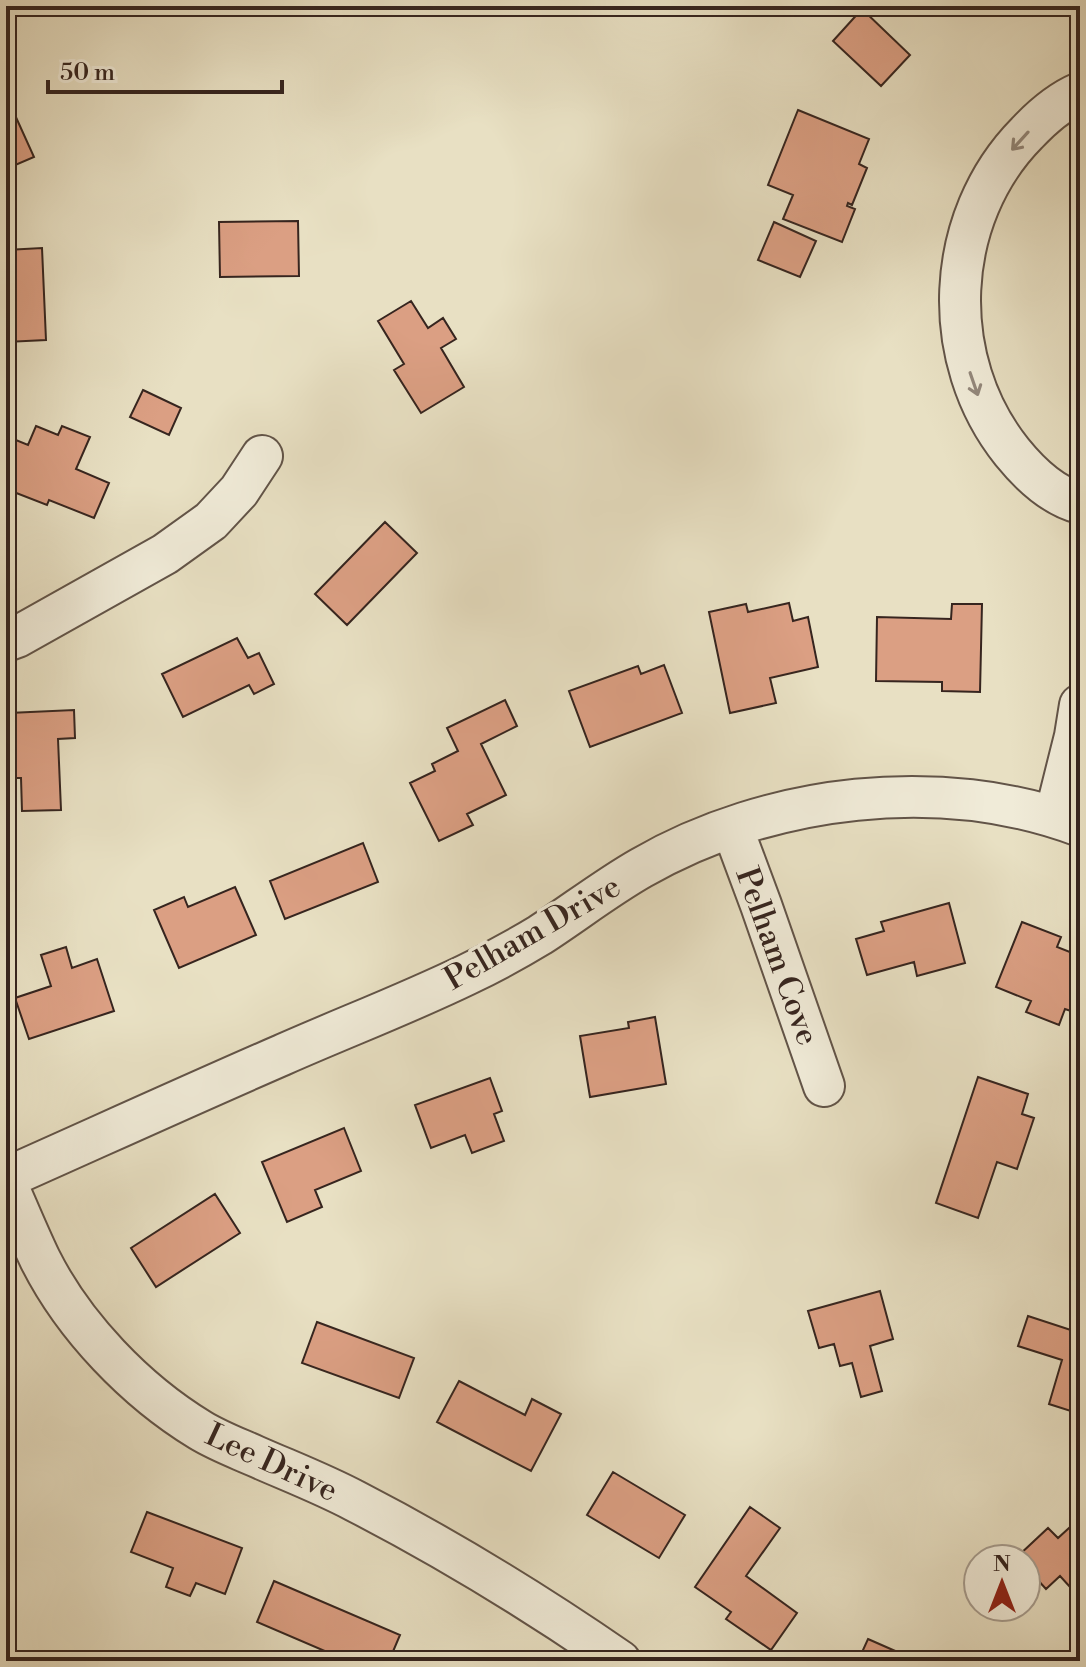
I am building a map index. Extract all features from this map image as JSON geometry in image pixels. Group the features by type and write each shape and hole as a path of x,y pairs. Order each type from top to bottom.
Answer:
{"street":[{"path":"1080,93 1042,118 1015,145 991,178 976,208 965,247 960,287 966,361 979,400 992,424 1019,461 1049,488 1080,503"},
{"path":"6,641 165,554 211,521 239,491 262,456"},
{"path":"1068,821 1080,705"},
{"name":"Pelham Drive","path":"6,1180 466,975 538,936 641,868 732,827 834,802 924,797 1035,810 1068,821"},
{"name":"Pelham Cove","path":"732,827 824,1086"},
{"name":"Lee Drive","path":"6,1180 41,1261 71,1309 132,1378 174,1412 224,1443 335,1491 428,1538 620,1661"}],"building":[{"path":"862,9 910,55 881,86 833,41"},
{"path":"10,104 34,157 6,169 6,106"},
{"path":"798,110 869,139 859,164 867,168 852,205 848,203 847,206 855,209 842,242 783,219 793,195 768,185"},
{"path":"298,221 299,276 220,277 219,222"},
{"path":"774,222 816,241 800,277 758,260"},
{"path":"42,248 46,340 6,342 6,250"},
{"path":"411,301 428,328 443,318 456,339 441,348 464,387 421,413 394,370 404,364 378,321"},
{"path":"1076,341 1080,341 1080,390 1072,390"},
{"path":"143,390 181,408 169,435 130,417"},
{"path":"36,426 58,435 62,426 90,437 76,469 109,483 94,518 49,500 47,505 6,489 6,436 28,445"},
{"path":"385,522 417,553 347,625 315,594"},
{"path":"789,603 793,621 808,617 818,667 770,678 776,703 730,713 709,612 746,604 748,612"},
{"path":"952,604 982,604 980,692 942,691 942,682 876,681 877,617 951,619"},
{"path":"237,638 248,658 259,653 274,684 254,694 249,685 183,717 162,674"},
{"path":"664,665 682,713 590,747 569,691 638,666 641,674"},
{"path":"505,700 517,726 481,744 506,795 467,814 473,825 439,841 410,783 435,771 432,764 458,751 447,728"},
{"path":"74,710 75,738 58,739 61,810 22,811 21,778 12,778 9,713"},
{"path":"363,843 378,882 285,919 270,881"},
{"path":"235,887 256,935 179,968 154,910 184,897 188,907"},
{"path":"949,903 965,963 917,976 914,962 867,975 856,939 884,931 881,922"},
{"path":"1022,922 1061,937 1057,947 1080,956 1080,1014 1065,1009 1059,1025 1026,1012 1031,1001 996,987"},
{"path":"66,947 72,968 97,959 114,1011 29,1039 15,998 51,986 41,955"},
{"path":"655,1017 666,1084 590,1097 580,1036 629,1028 628,1022"},
{"path":"978,1077 1028,1094 1022,1114 1034,1118 1017,1169 997,1162 978,1218 936,1203"},
{"path":"490,1078 502,1111 494,1114 504,1141 472,1153 465,1135 431,1148 415,1105"},
{"path":"344,1128 361,1171 315,1190 322,1207 287,1222 262,1162"},
{"path":"215,1194 240,1233 156,1287 131,1248"},
{"path":"880,1291 893,1339 870,1346 882,1391 861,1397 852,1363 840,1366 834,1344 819,1348 808,1311"},
{"path":"1028,1316 1080,1333 1080,1414 1049,1404 1062,1360 1018,1346"},
{"path":"317,1322 414,1358 399,1398 302,1363"},
{"path":"459,1381 525,1415 532,1399 561,1414 531,1471 437,1422"},
{"path":"613,1472 685,1515 659,1558 587,1515"},
{"path":"750,1507 780,1528 746,1576 797,1613 771,1650 726,1619 731,1612 695,1587"},
{"path":"147,1512 242,1548 225,1594 196,1583 190,1596 166,1587 173,1568 131,1552"},
{"path":"1080,1518 1080,1598 1060,1576 1046,1589 1042,1585 1042,1543 1032,1543 1048,1528 1058,1538"},
{"path":"274,1581 400,1635 389,1661 348,1661 257,1622"},
{"path":"868,1639 918,1661 858,1661"}]}
